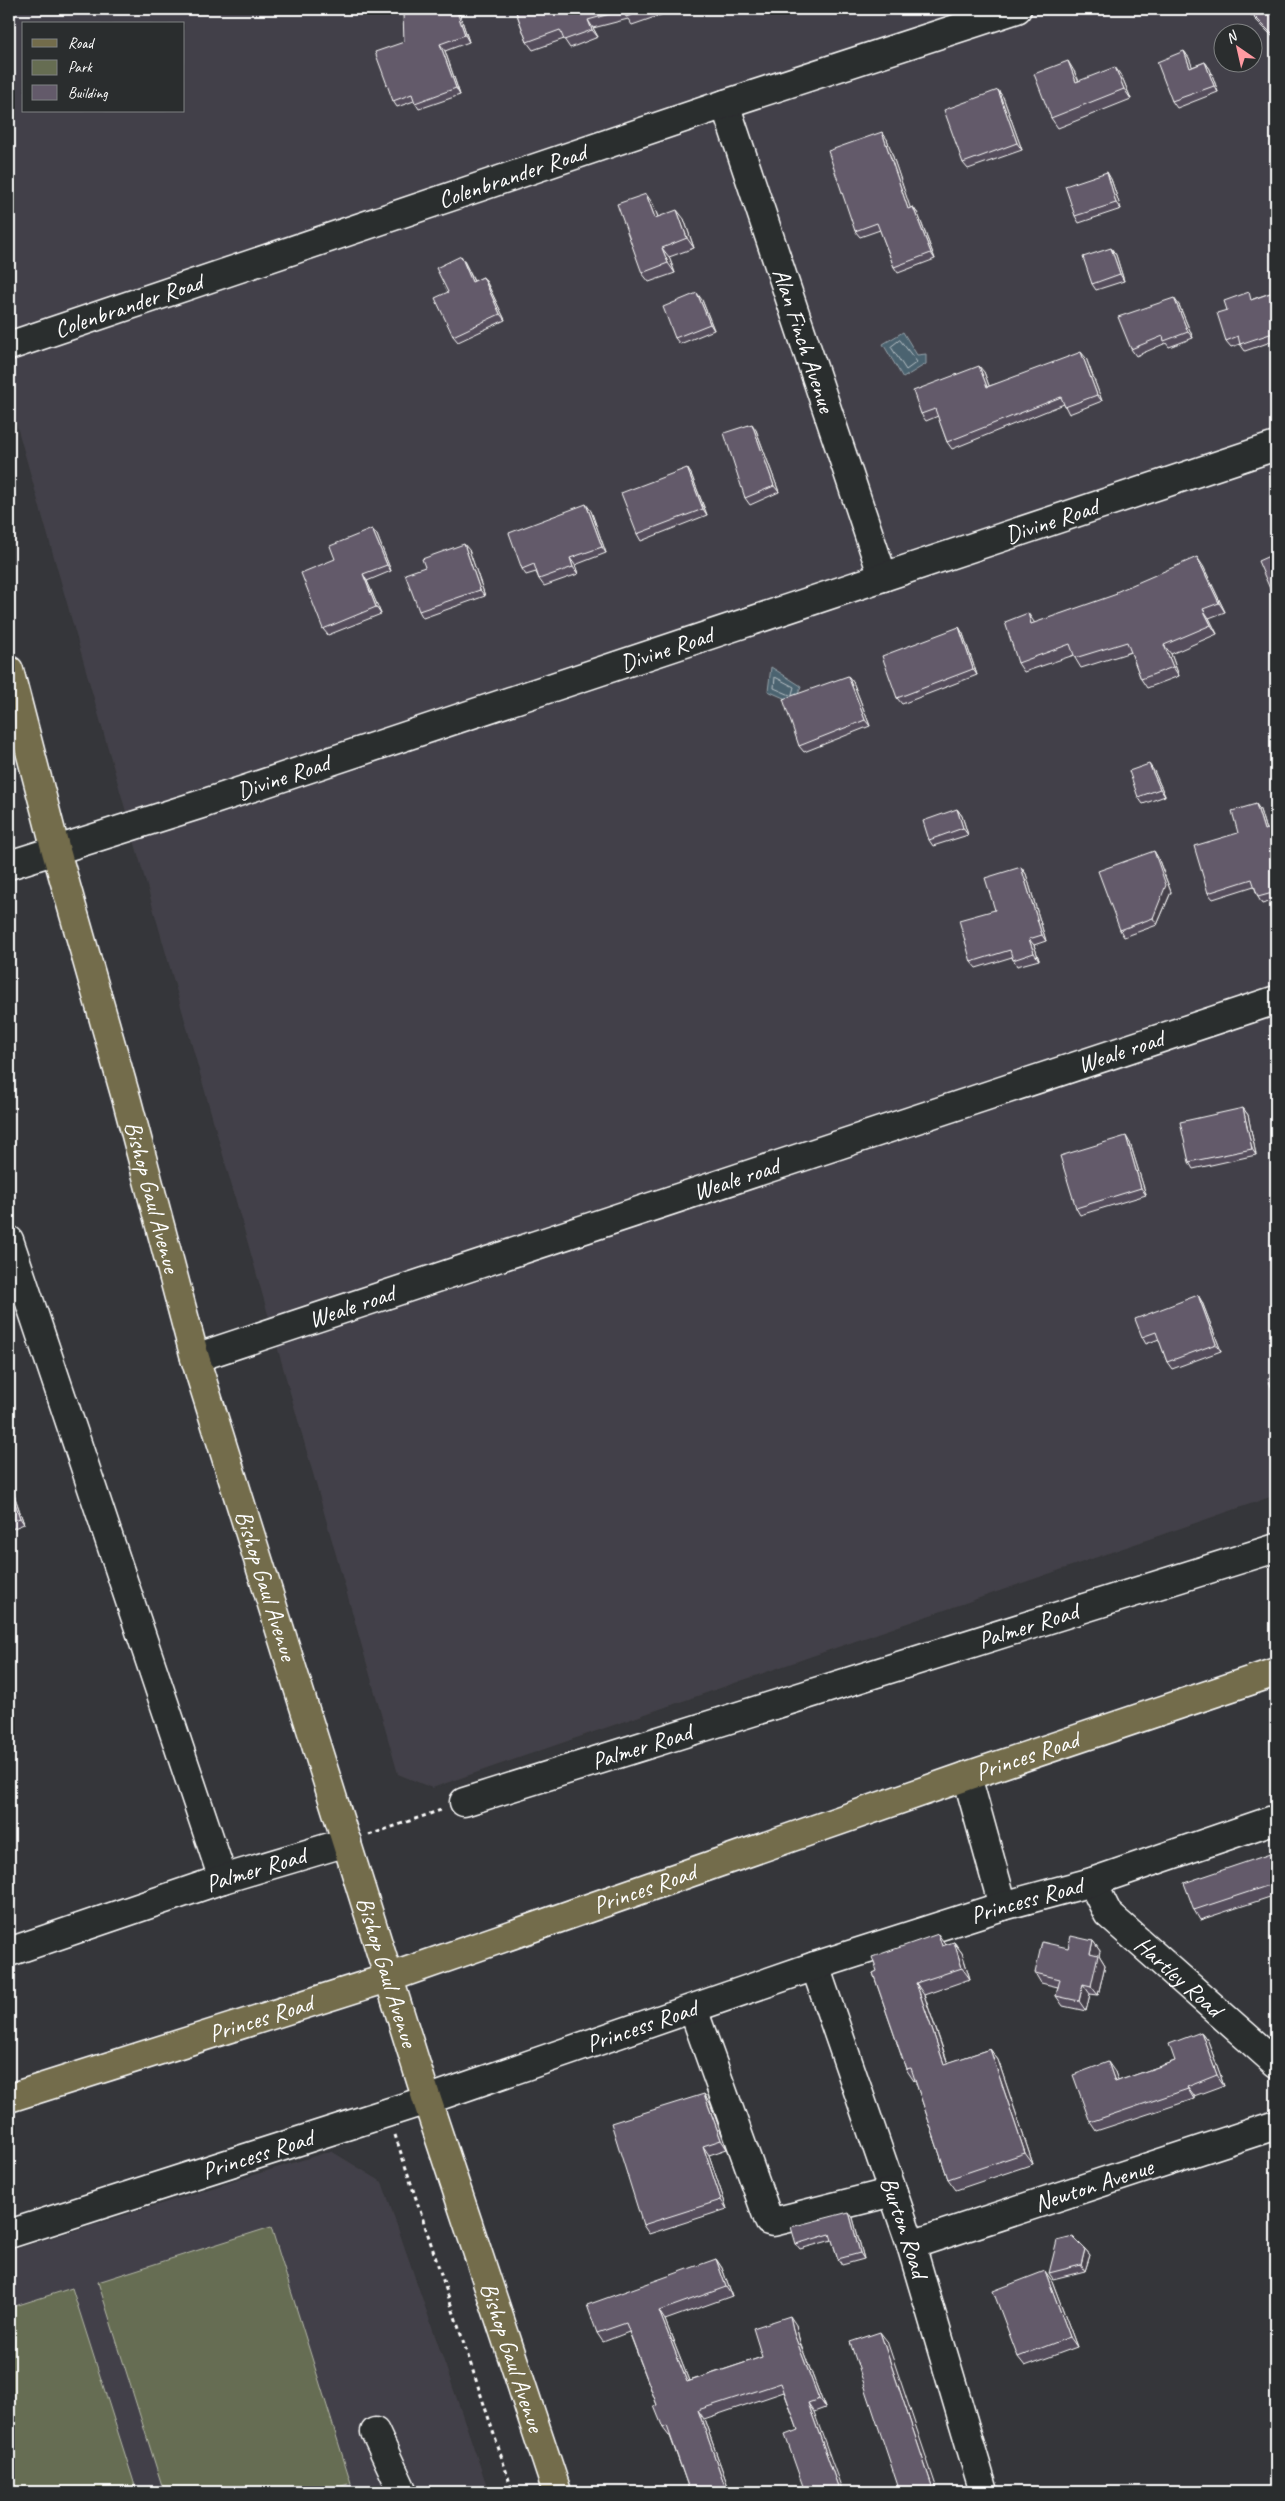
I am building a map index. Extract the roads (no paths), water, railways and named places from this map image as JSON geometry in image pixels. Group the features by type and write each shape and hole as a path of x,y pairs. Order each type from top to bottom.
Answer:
{"main road":[{"name":"Bishop Gaul Avenue","path":"9,670 56,851 127,1101 195,1358 388,1978 557,2492"},
{"name":"Princes Road","path":"9,2098 388,1978 966,1776 1276,1672"}],"street":[{"name":"Colenbrander Road","path":"9,346 725,104 1017,9"},
{"name":"Alan Finch Avenue","path":"725,104 883,576"},
{"name":"Divine Road","path":"9,864 56,851 1276,446"},
{"name":"Weale road","path":"195,1358 1276,1000"},
{"path":"9,1240 223,1879"},
{"name":"Palmer Road","path":"464,1802 1276,1548"},
{"path":"966,1776 1003,1906"},
{"name":"Princess Road","path":"9,2234 427,2100 815,1966 1003,1906 1092,1882 1276,1820"},
{"name":"Palmer Road","path":"9,1952 223,1879 347,1842"},
{"name":"Hartley Road","path":"1092,1882 1108,1914 1276,2063"},
{"name":"Burton Road","path":"815,1966 911,2245 984,2492"},
{"path":"693,2009 768,2221 773,2222 893,2192"},
{"name":"Newton Avenue","path":"911,2245 1276,2125"},
{"path":"375,2432 403,2492"}],"water":[{"path":"903,332 917,355 926,354 926,364 903,378 883,344"},
{"path":"771,667 801,686 795,703 768,691"}]}
